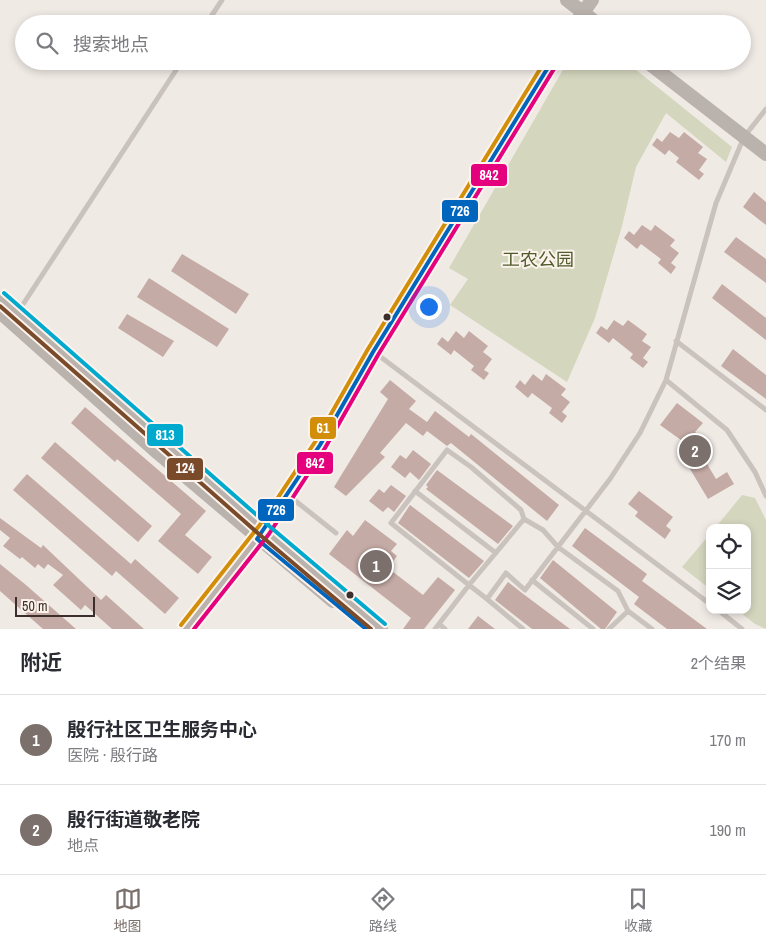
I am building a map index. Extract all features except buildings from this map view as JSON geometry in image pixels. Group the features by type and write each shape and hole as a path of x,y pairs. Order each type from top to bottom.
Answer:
{"street":[{"path":"567,0 577,15"},
{"path":"581,15 592,0"},
{"path":"186,629 260,534 320,445 373,352 546,70"},
{"path":"658,70 766,154"},
{"path":"0,298 9,315 366,629"},
{"path":"260,534 381,629"}],"lane":[{"path":"212,15 222,0"},
{"path":"9,315 176,70"},
{"path":"487,600 506,573 525,590 610,480 640,433 666,380 716,203 744,137 766,109"},
{"path":"676,341 766,410"},
{"path":"373,352 586,509 706,601"},
{"path":"666,380 727,430 755,472 766,496"},
{"path":"522,629 391,523 447,450 471,466 521,510 524,519 543,530 558,547 618,591 628,611 652,629"},
{"path":"415,491 496,552"},
{"path":"287,495 336,533"},
{"path":"445,629 437,627 524,519"},
{"path":"532,580 593,629"},
{"path":"609,629 628,611"},
{"path":"723,614 741,629"}],"green space":[{"name":"工农公园","path":"563,70 636,70 732,147 726,162 666,113 636,167 622,226 595,318 567,382 450,305 468,279 449,268"},
{"path":"742,495 755,498 766,520 766,629 755,624 742,614 751,614 751,524 718,524"},
{"path":"706,539 706,586 682,567"}],"transit line":[{"name":"61","path":"181,625 259,526 315,442 368,349 539,70"},
{"name":"726","path":"366,629 257,539 320,445 373,352 546,70"},
{"name":"842","path":"194,629 269,534 325,448 378,355 553,70"},
{"name":"813","path":"4,293 268,525 385,624"},
{"name":"124","path":"0,306 260,535 371,629"}],"place":[{"name":"殷行街道敬老院","path":"695,451"},
{"name":"殷行社区卫生服务中心","path":"376,566"}]}
